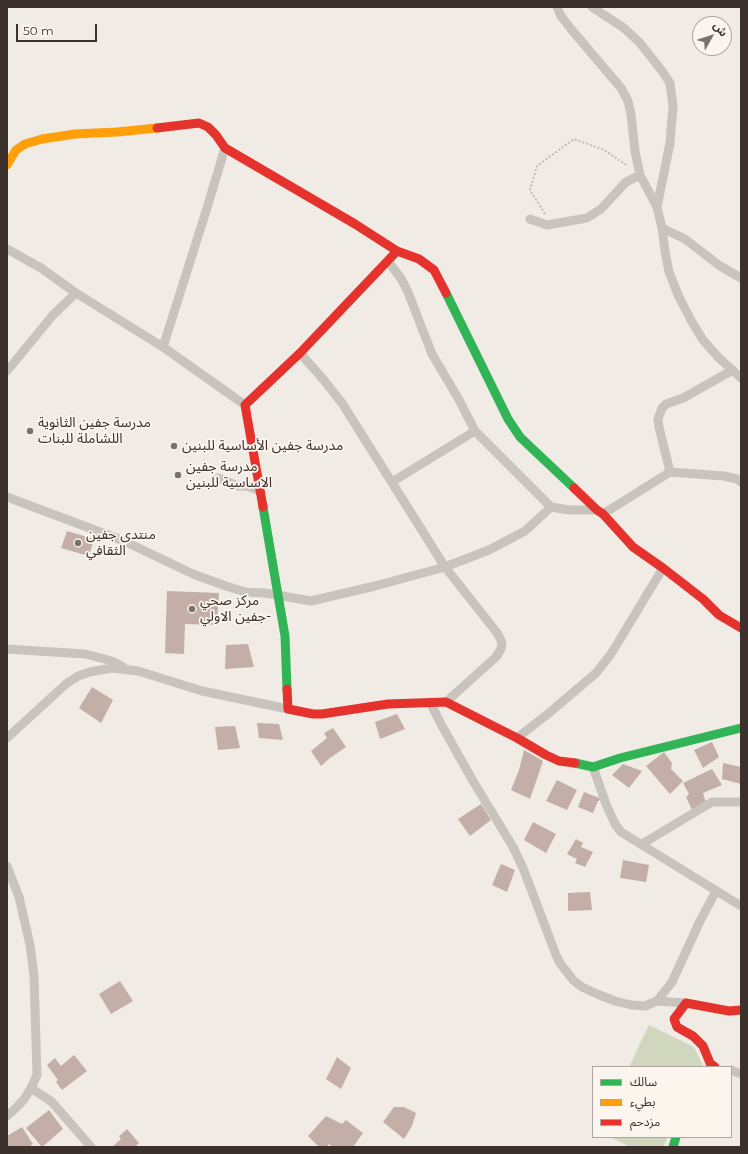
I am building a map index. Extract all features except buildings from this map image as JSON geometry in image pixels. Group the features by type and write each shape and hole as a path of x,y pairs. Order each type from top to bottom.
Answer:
{"street":[{"path":"557,7 561,16 571,29 621,88 628,102 640,175 656,207 662,228 668,272 679,297 703,340 719,358 741,378"},
{"path":"592,7 624,28 640,43 670,82 673,106 670,143 656,207"},
{"path":"7,165 16,150 25,144 42,139 75,134 118,132 199,123 208,127 225,148 355,224 397,252 419,259 434,270 512,427 526,444 600,512 633,547 703,599 719,615 741,628"},
{"path":"163,347 225,148"},
{"path":"530,219 541,224 552,225 579,220 594,214 608,202 626,182 640,175"},
{"path":"662,228 685,239 720,266 741,278"},
{"path":"7,249 40,268 76,294 163,347 245,405 286,636 288,709"},
{"path":"245,405 300,353 397,252"},
{"path":"388,261 402,280 432,354 458,398 475,431 551,507 576,511 600,512 670,472 724,476 737,479 741,482"},
{"path":"7,371 53,315 76,294"},
{"path":"300,353 323,378 342,403 446,567 498,634 502,643 501,649 496,657 446,702"},
{"path":"670,472 658,419 662,408 666,404 683,398 733,370"},
{"path":"392,482 475,431"},
{"path":"218,478 238,486 246,486 260,491"},
{"path":"7,497 124,541 194,574 223,585 246,592 254,591 311,601 446,567 510,540 525,531 551,507"},
{"path":"517,738 596,673 611,654 663,568"},
{"path":"741,623 741,628"},
{"path":"7,648 85,654 112,661 125,668"},
{"path":"7,738 66,684 78,676 101,669 112,668 125,668 202,691 313,714 388,704 446,702 559,761 593,767 620,758 741,728"},
{"path":"430,702 473,781 513,847 523,868 556,955 566,972 573,980 582,987 615,1001 631,1005 645,1006 657,1001 686,1003 729,1011 741,1010"},
{"path":"593,767 606,804 615,824 621,832 741,906"},
{"path":"642,844 712,802 741,802"},
{"path":"7,866 19,897 30,945 34,976 37,1075 32,1088 18,1106 7,1116"},
{"path":"657,1001 672,982 700,921 716,891"},
{"path":"686,1003 674,1019 677,1027 693,1036 703,1046 710,1062 714,1066"},
{"path":"32,1088 52,1102 91,1147"}],"path":[{"path":"552,225 530,190 537,166 574,139 604,150 640,175"}],"green space":[{"path":"649,1025 694,1047 703,1066 629,1066"},
{"path":"612,1138 668,1138 663,1147 630,1147"}],"traffic: fast":[{"path":"446,293 508,419 520,437 574,488"},
{"path":"263,507 285,636 287,689"},
{"path":"575,763 593,767 620,758 741,728"},
{"path":"673,1147 676,1138"}],"traffic: slow":[{"path":"7,165 16,150 25,144 42,139 75,134 157,128"}],"traffic: jam":[{"path":"157,128 199,123 208,127 225,148 355,224 397,251 419,259 434,270 446,293"},
{"path":"263,507 245,405 300,353 397,251"},
{"path":"574,488 603,514 633,547 703,599 719,615 741,628"},
{"path":"287,689 288,709 313,714 388,704 446,702 517,738 546,755 559,761 575,763"},
{"path":"714,1066 710,1063 703,1046 693,1036 677,1027 674,1019 686,1003 729,1011 741,1010"}],"place":[{"name":"مدرسة جفين الثانوية اللشاملة للبنات","path":"30,431"},
{"name":"مدرسة جفين الأساسية للبنين","path":"174,446"},
{"name":"مدرسة جفين الاساسية للبنين","path":"178,475"},
{"name":"منتدى جفين الثقافي","path":"78,543"},
{"name":"مركز صحي جفين الاولي-","path":"192,609"}]}
